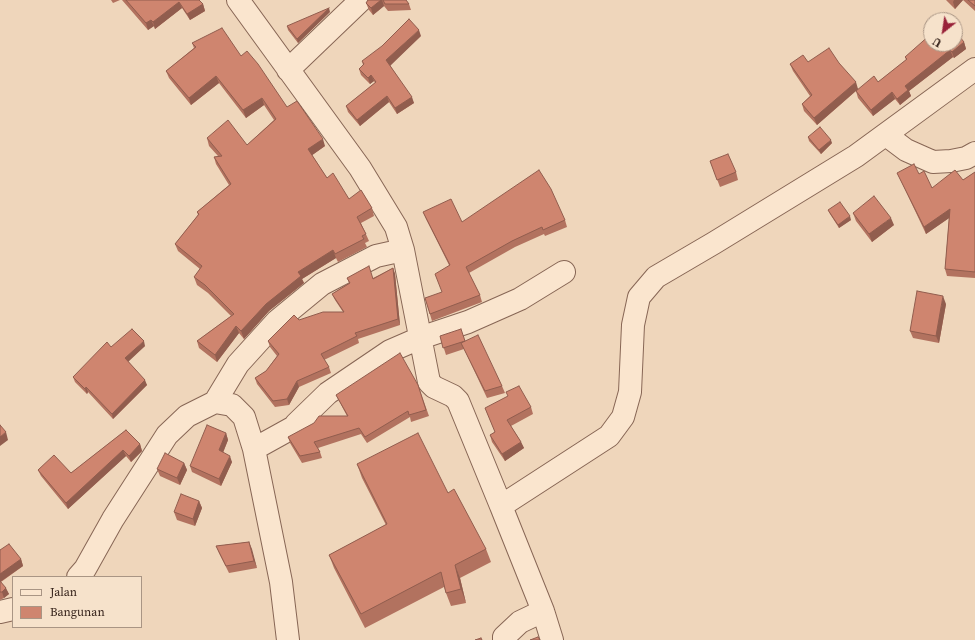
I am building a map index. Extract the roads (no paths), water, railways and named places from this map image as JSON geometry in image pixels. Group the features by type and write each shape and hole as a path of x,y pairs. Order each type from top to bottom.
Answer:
{"street":[{"path":"238,0 360,168 396,227 429,382 434,387 453,396 458,401 544,611 552,640"},
{"path":"288,70 361,0"},
{"path":"501,506 609,436 623,417 630,392 633,325 640,297 656,277 856,156 975,69"},
{"path":"886,135 906,150 933,162 966,158 975,153"},
{"path":"79,576 85,569 113,519 167,435 187,416 215,402 238,364 272,326 322,284 376,256 402,250"},
{"path":"296,424 328,393 390,351 420,338 468,322 520,299 564,272"},
{"path":"215,402 232,405 244,417 254,450 281,582 288,640"},
{"path":"254,450 296,424 338,404"},
{"path":"0,612 12,609"},
{"path":"504,640 504,637 520,622 544,611"}]}
